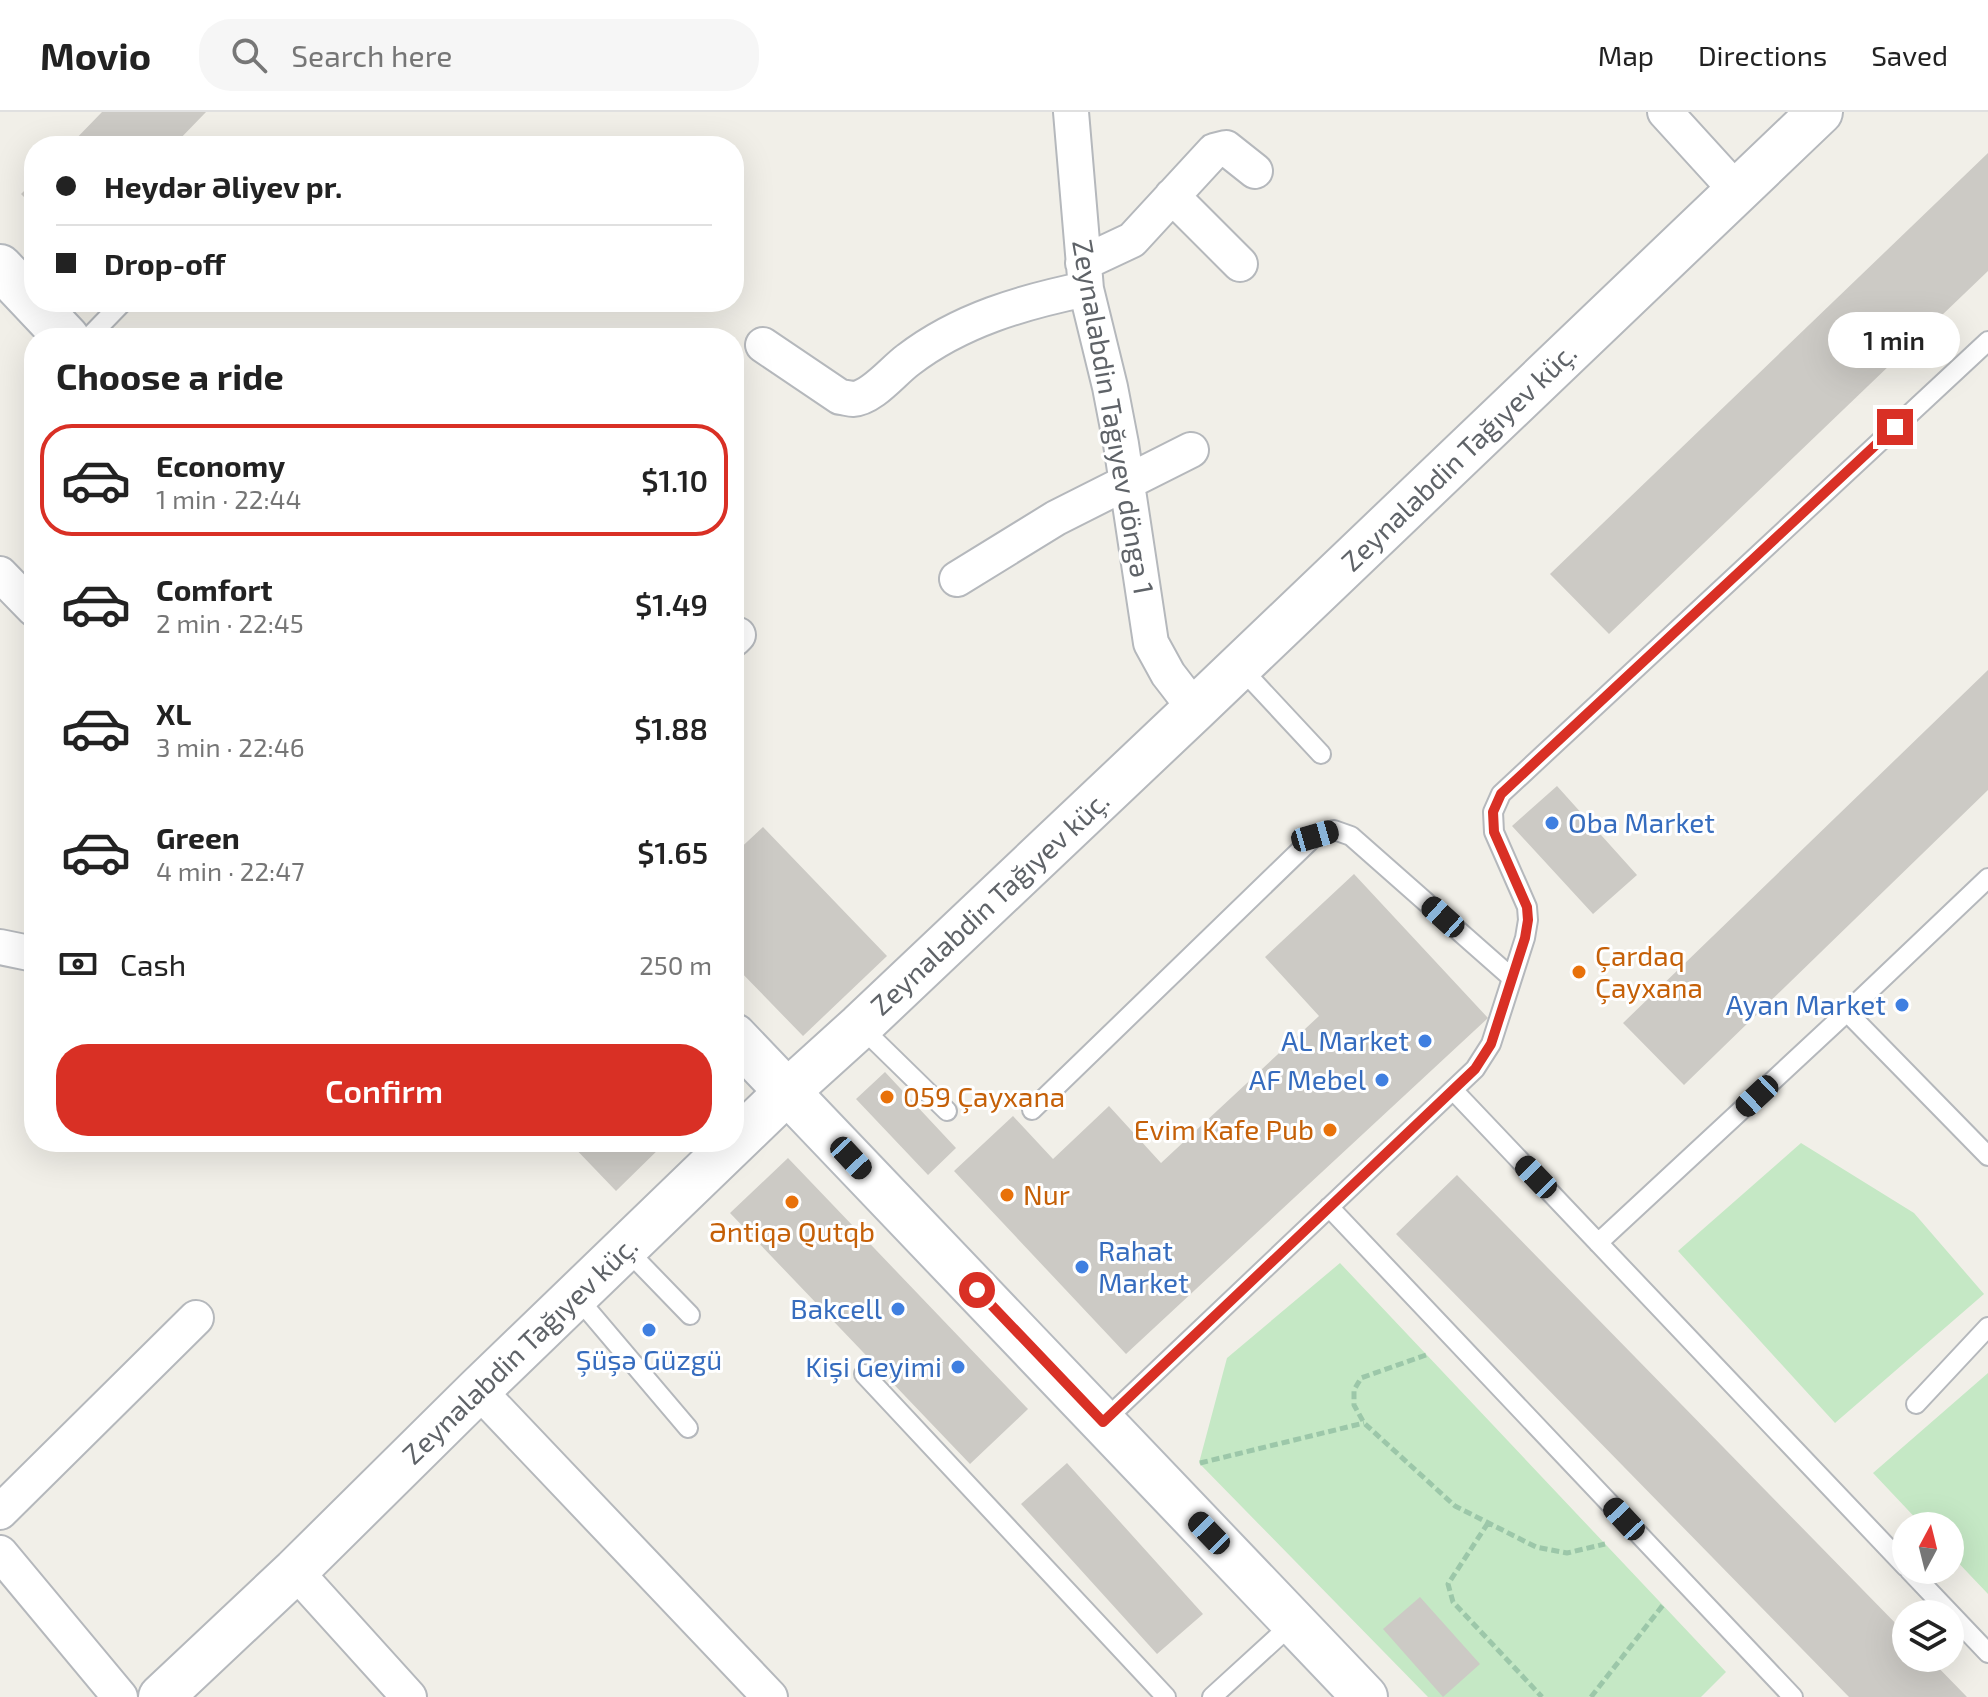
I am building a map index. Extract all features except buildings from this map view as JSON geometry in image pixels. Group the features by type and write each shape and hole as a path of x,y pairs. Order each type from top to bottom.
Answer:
{"street":[{"name":"Zeynalabdin Tağıyev döngə 1","path":"1071,112 1084,276 1110,387 1151,643 1168,674 1195,709"},
{"path":"1665,112 1737,191"},
{"name":"Zeynalabdin Tağıyev küç.","path":"744,1133 1195,709 1820,112"},
{"path":"763,345 840,397 855,399 872,391 908,359 956,329 1037,299 1084,276 1132,240 1214,151 1226,148 1255,171"},
{"path":"1172,196 1240,264"},
{"path":"0,267 24,292"},
{"path":"42,312 58,328"},
{"path":"957,579 1056,518 1191,450"},
{"path":"0,574 24,599"},
{"path":"0,947 24,952"},
{"path":"744,1047 1365,1697"},
{"name":"Zeynalabdin Tağıyev küç.","path":"161,1697 295,1571 725,1152"},
{"path":"0,1512 196,1318"},
{"path":"478,1390 770,1697"},
{"path":"0,1553 120,1697"},
{"path":"295,1571 409,1697"}],"lane":[{"path":"98,328 113,312"},
{"path":"1103,1422 1475,1069 1491,1044 1528,920 1527,907 1494,832 1493,812 1501,794 1988,341"},
{"path":"1239,666 1321,754"},
{"path":"1032,1110 1315,836 1334,830 1351,836 1512,978"},
{"path":"1598,1243 1988,878"},
{"path":"1847,1012 1988,1156"},
{"path":"860,1026 947,1111"},
{"path":"1453,1090 1892,1551"},
{"path":"1329,1207 1793,1697"},
{"path":"625,1248 690,1315"},
{"path":"576,1296 688,1428"},
{"path":"1916,1404 1988,1327"},
{"path":"864,1374 1166,1697"},
{"path":"1923,1584 1988,1653"},
{"path":"1212,1697 1294,1622"}],"path":[{"path":"1426,1355 1361,1378 1354,1390 1354,1405 1364,1423 1455,1506 1488,1523 1536,1547 1567,1553 1605,1544"},
{"path":"1199,1463 1364,1423"},
{"path":"1488,1523 1448,1584 1453,1602 1542,1697"},
{"path":"1591,1697 1663,1605"}],"green space":[{"path":"1801,1143 1914,1213 1984,1294 1835,1423 1678,1251"},
{"path":"1340,1263 1726,1672 1701,1697 1428,1697 1199,1463 1227,1358"},
{"path":"1988,1373 1988,1594 1964,1569 1964,1512 1910,1512 1873,1473"}],"place":[{"name":"Oba Market","path":"1552,823"},
{"name":"Çardaq Çayxana","path":"1579,972"},
{"name":"Ayan Market","path":"1902,1005"},
{"name":"AL Market","path":"1425,1041"},
{"name":"AF Mebel","path":"1382,1080"},
{"name":"059 Çayxana","path":"887,1097"},
{"name":"Evim Kafe Pub","path":"1330,1130"},
{"name":"Nur","path":"1007,1195"},
{"name":"Əntiqə Qutqb","path":"792,1202"},
{"name":"Rahat Market","path":"1082,1267"},
{"name":"Bakcell","path":"898,1309"},
{"name":"Şüşə Güzgü","path":"649,1330"},
{"name":"Kişi Geyimi","path":"958,1367"}],"route":[{"path":"977,1290 1103,1422 1475,1069 1491,1044 1528,920 1527,907 1494,832 1493,812 1501,794 1895,427"}]}
